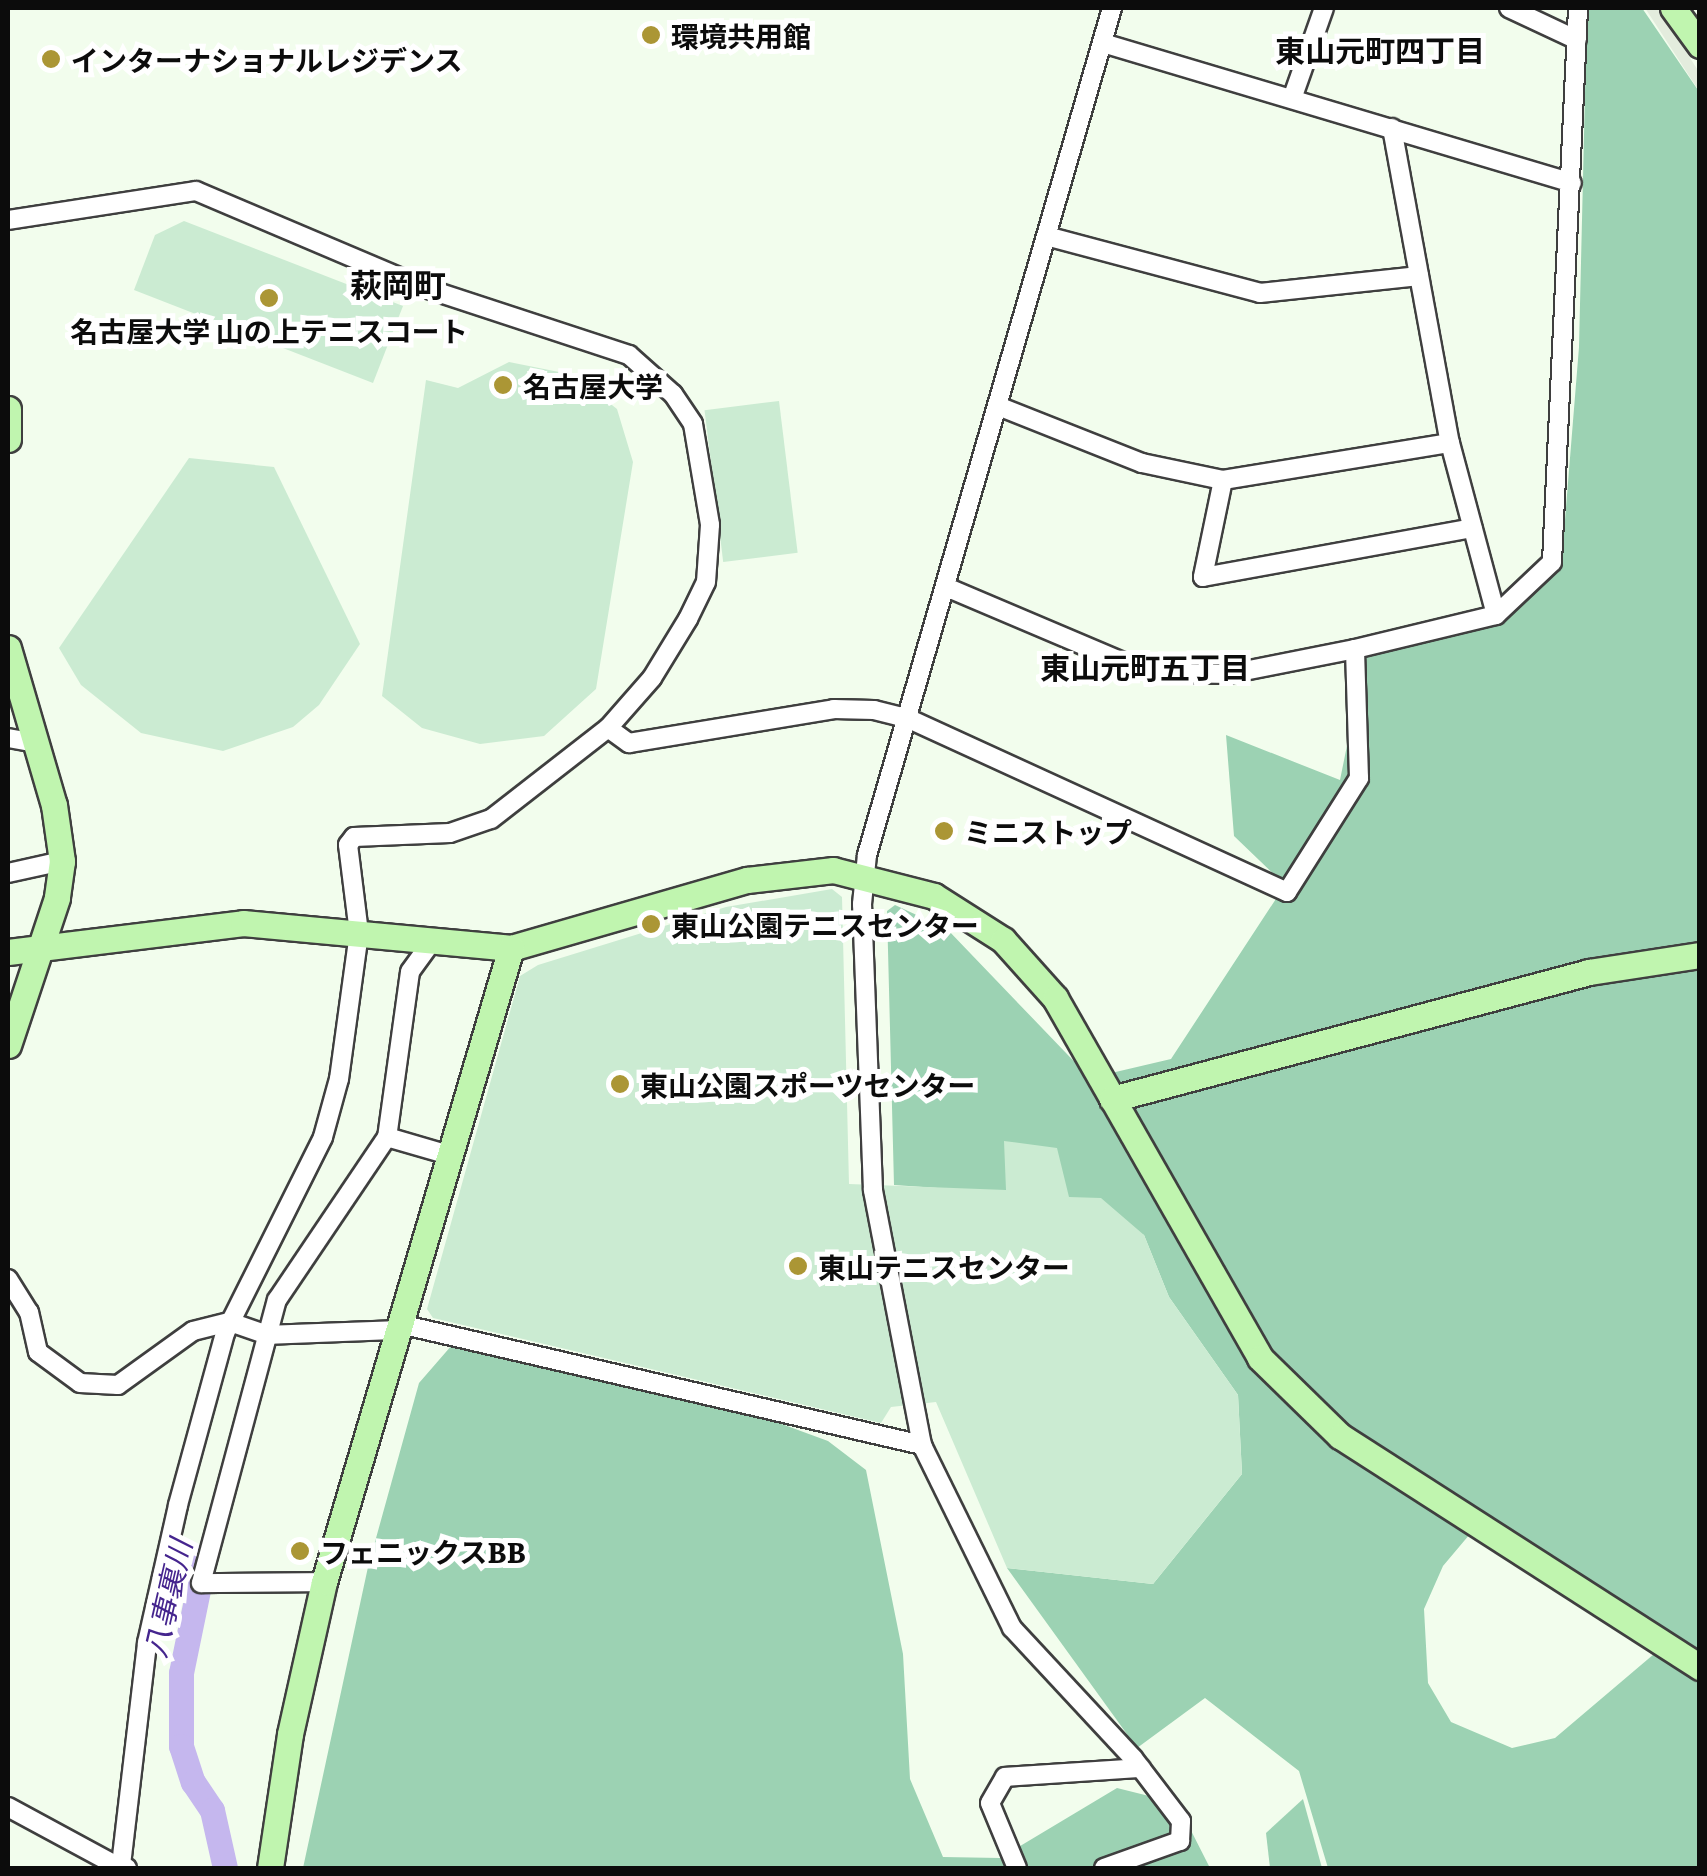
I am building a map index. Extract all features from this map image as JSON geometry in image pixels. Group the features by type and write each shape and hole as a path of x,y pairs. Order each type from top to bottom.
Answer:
{"street":[{"path":"1104,1868 1180,1841 1181,1821 1141,1768 1012,1628 922,1445 873,1190 865,875 907,718 1106,44 1112,8"},
{"path":"1293,96 1324,8"},
{"path":"1509,8 1577,40"},
{"path":"946,588 1125,664 1174,673 1229,674 1496,615 1552,562 1578,8"},
{"path":"1672,8 1700,45"},
{"path":"1106,44 1293,96 1572,182"},
{"path":"1392,128 1450,442 1496,615"},
{"path":"8,220 196,191 422,286 628,355 674,394 693,424 710,525 706,582 688,619 652,678 608,728 491,818 450,833 354,837 348,846 359,933 339,1079 323,1137 230,1322 147,1643 123,1868 8,1807"},
{"path":"1050,237 1260,293 1419,276"},
{"path":"998,406 1142,462 1224,480 1450,442"},
{"path":"8,409 8,438"},
{"path":"1224,480 1203,577 1473,528"},
{"path":"8,648 36,743 62,861 42,946 8,1046"},
{"path":"608,728 628,744 834,709 907,718 1287,892 1359,778 1355,649"},
{"path":"8,738 36,743"},
{"path":"8,873 62,861"},
{"path":"8,952 244,924 511,948 747,880 833,870 865,875 934,896 1003,940 1056,998 1260,1358 1340,1436 1700,1667"},
{"path":"324,1582 201,1583 277,1300 387,1137 410,972 432,940"},
{"path":"270,1868 324,1582 511,948"},
{"path":"1112,1100 1590,972 1700,955"},
{"path":"387,1137 448,1155"},
{"path":"8,1279 29,1312 38,1352 80,1383 118,1385 193,1331 230,1322 267,1335 399,1327 922,1445"},
{"path":"280,1868 295,1722"},
{"path":"1017,1868 990,1802 1005,1777 1141,1768"}],"green space":[{"path":"1587,8 1642,8 1700,93 1699,1655 1486,1515 1443,1566 1424,1609 1428,1683 1451,1722 1512,1748 1555,1738 1654,1654 1699,1683 1699,1868 1328,1868 1299,1771 1205,1698 1137,1748 1007,1568 1153,1584 1242,1474 1238,1395 1169,1297 1144,1235 1069,1197 894,1185 887,911 895,905 947,929 1090,1078 1171,1059 1285,885 1234,836 1226,735 1340,780 1366,652 1508,618 1561,569 1579,347"},
{"name":"名古屋大学 山の上テニスコート","path":"184,221 403,306 373,383 134,290 155,235"},
{"path":"509,362 574,375 617,409 633,462 596,689 544,736 480,744 422,728 382,696 426,380 458,388"},
{"path":"779,401 798,553 723,562 705,410"},
{"path":"189,458 274,467 360,644 319,705 293,727 223,751 141,733 81,685 59,648"},
{"name":"東山テニスセンター","path":"832,889 842,897 849,1184 1006,1190 1004,1141 1057,1148 1069,1197 1101,1198 1144,1235 1169,1297 1238,1395 1242,1474 1153,1584 1007,1568 936,1402 891,1407 881,1423 433,1318 427,1309 520,976 538,965 726,907"},
{"path":"452,1345 768,1419 828,1441 866,1470 903,1654 910,1779 943,1857 1000,1858 1117,1788 1177,1803 1210,1868 303,1868 368,1567 419,1383"},
{"path":"1303,1799 1322,1868 1270,1868 1266,1833"}],"shaded area":[{"path":"1645,8 1658,8 1699,72 1699,91"}],"waterway":[{"name":"八事裏川","path":"205,1556 181,1673 181,1746 193,1782 212,1810 225,1868"}],"place":[{"name":"環境共用館","path":"651,35"},
{"name":"インターナショナルレジデンス","path":"51,59"},
{"name":"名古屋大学 山の上テニスコート","path":"269,298"},
{"name":"名古屋大学","path":"503,385"},
{"name":"ミニストップ","path":"944,831"},
{"name":"東山公園テニスセンター","path":"651,924"},
{"name":"東山公園スポーツセンター","path":"620,1084"},
{"name":"東山テニスセンター","path":"798,1266"},
{"name":"フェニックスBB","path":"300,1551"}],"district":[{"name":"東山元町四丁目","path":"1380,49"},
{"name":"萩岡町","path":"398,283"},
{"name":"東山元町五丁目","path":"1145,666"}]}
